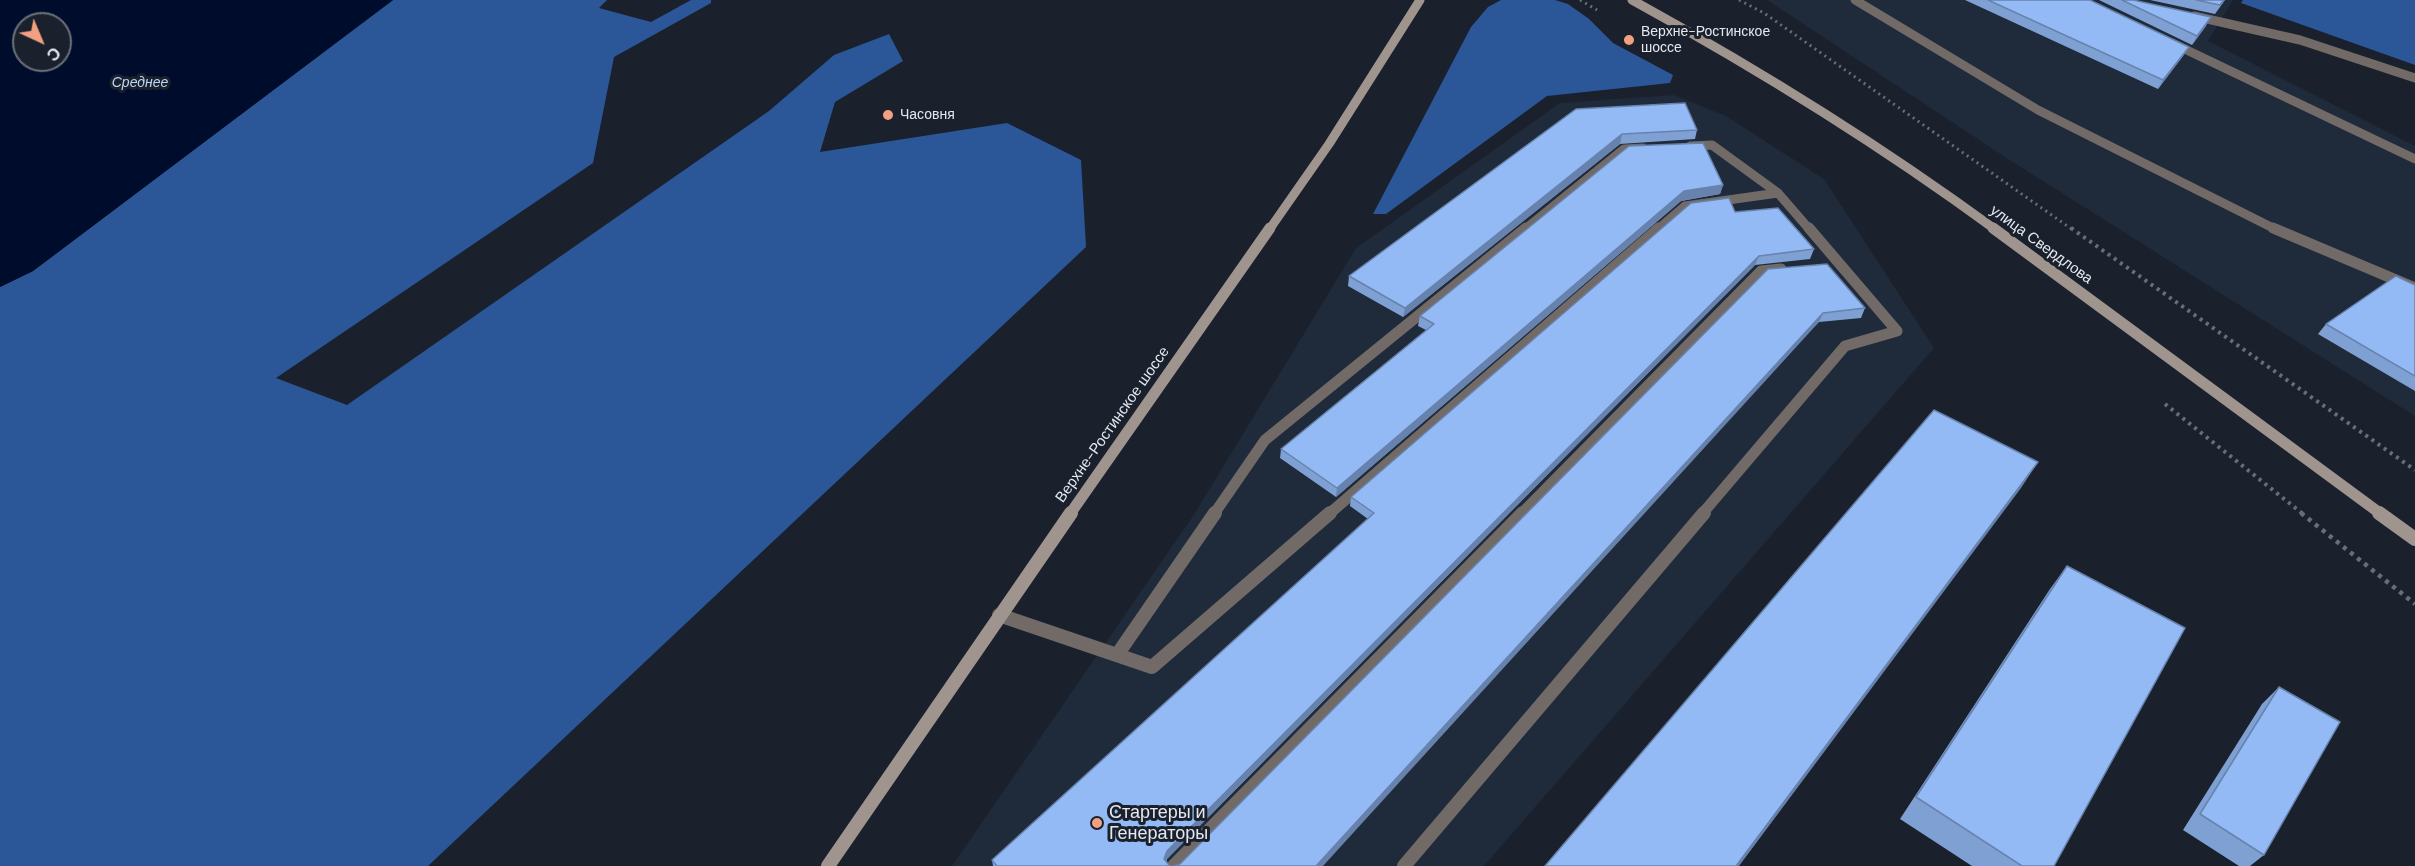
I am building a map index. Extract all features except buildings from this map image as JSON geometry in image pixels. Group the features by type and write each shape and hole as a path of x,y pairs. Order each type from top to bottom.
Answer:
{"main road":[{"name":"Верхне-Ростинское шоссе","path":"828,866 999,615 1329,144 1420,0"},
{"name":"улица Свердлова","path":"1632,0 1709,42 1925,178 2415,539"}],"lane":[{"path":"1855,0 2038,110 2270,227 2415,288"},
{"path":"2185,14 2300,40 2415,78"},
{"path":"2158,36 2415,159"},
{"path":"1404,866 1845,346 1897,331 1833,264 1778,193 1712,145 1679,146"},
{"path":"1118,655 1265,440 1624,149 1657,147"},
{"path":"999,615 1152,667 1685,206 1778,193"},
{"path":"1174,866 1761,271 1794,268"}],"path":[{"path":"1580,0 1606,15"},
{"path":"1740,0 1764,13 2415,470"},
{"path":"2164,402 2415,604"}],"shaded area":[{"path":"393,0 607,0 599,8 651,22 691,0 711,0 711,3 614,57 593,163 276,378 347,405 769,111 834,55 889,34 903,61 835,102 820,152 1007,123 1081,160 1086,247 428,866 0,866 0,287 33,271"},
{"path":"1501,0 1555,0 1568,4 1589,19 1613,43 1673,75 1670,83 1547,96 1386,214 1373,214 1471,27 1488,7"},
{"path":"1767,0 2233,0 2208,41 2415,146 2415,416 2008,159"},
{"path":"2243,0 2415,0 2415,65 2241,3"},
{"path":"1674,95 1726,116 1824,179 1934,348 1484,866 952,866 1195,513 1356,248 1560,103"}],"water":[{"name":"Среднее","path":"0,0 393,0 33,271 0,287"}],"place":[{"name":"Верхне-Ростинское шоссе","path":"1629,40"},
{"name":"Часовня","path":"888,115"},
{"name":"Стартеры и Генераторы","path":"1097,823"}]}
